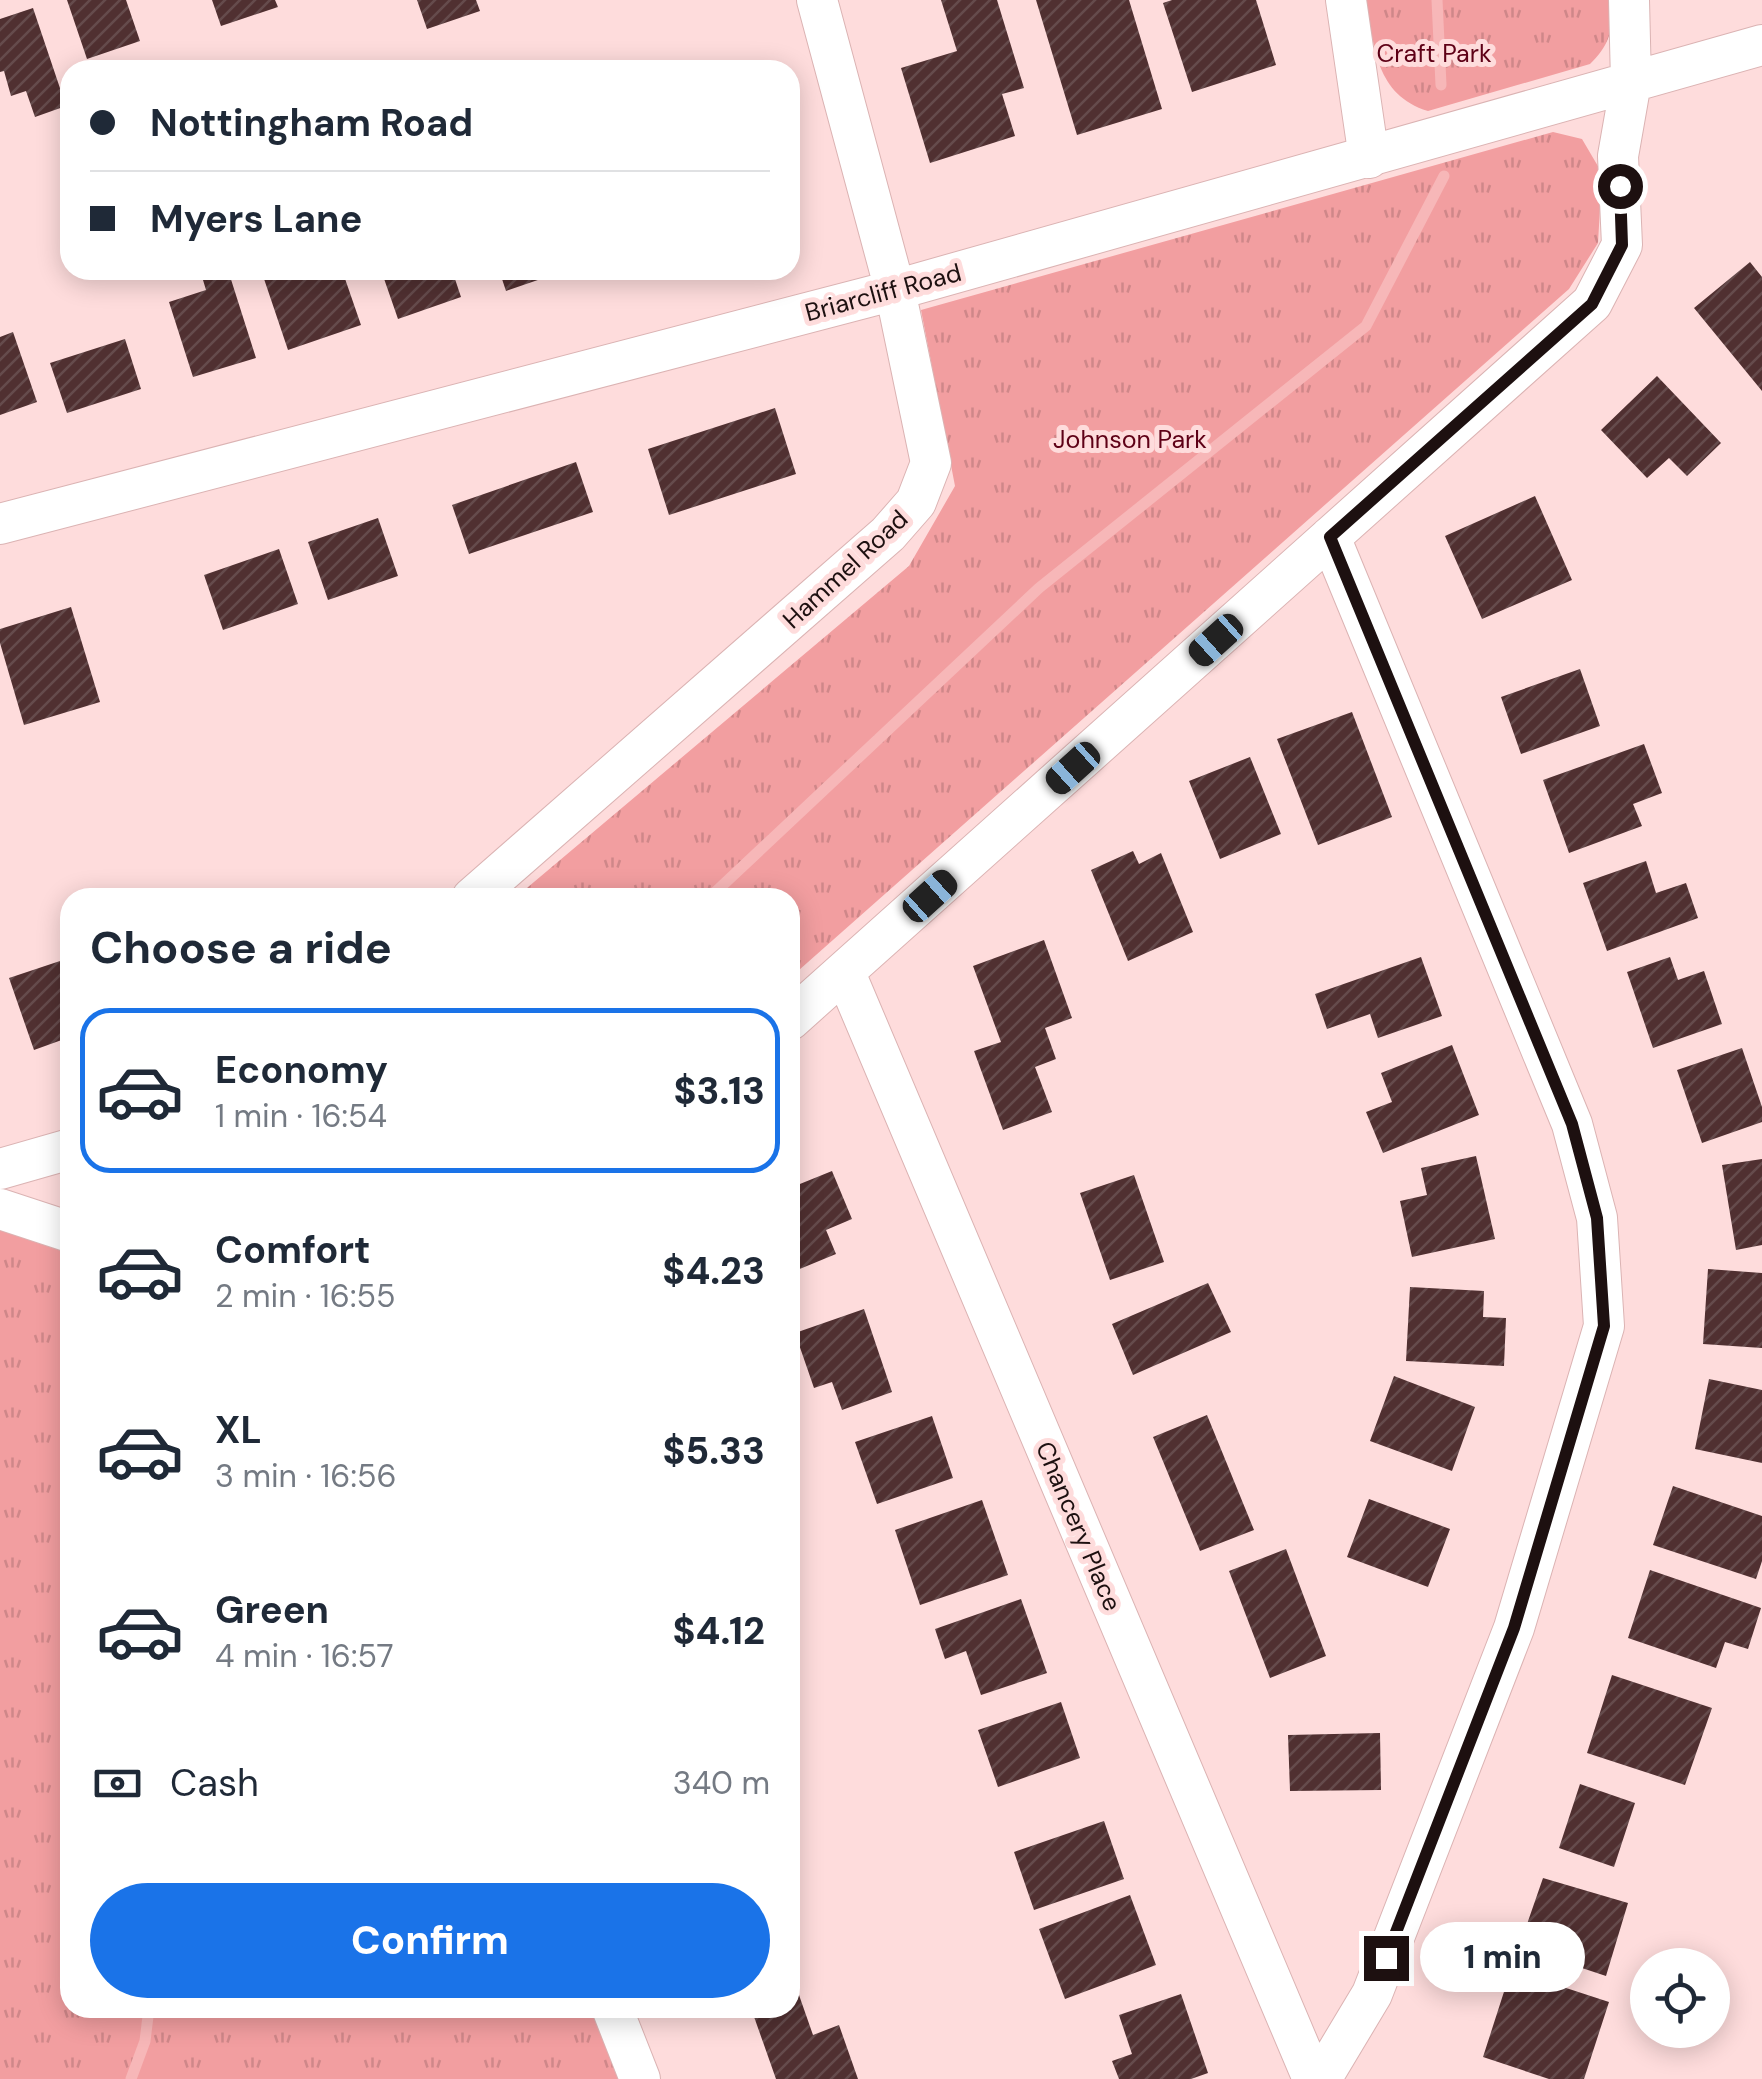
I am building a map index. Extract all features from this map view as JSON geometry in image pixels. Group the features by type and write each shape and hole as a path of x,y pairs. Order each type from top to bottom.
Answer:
{"street":[{"name":"Hammel Road","path":"483,888 888,534 916,502 931,463 895,290 817,0"},
{"path":"1346,0 1369,158"},
{"path":"800,1011 1592,304 1622,245 1618,156 1631,82 1629,0"},
{"name":"Briarcliff Road","path":"0,524 895,290 1762,45"},
{"path":"1321,2079 1372,1994 1514,1628 1604,1326 1597,1218 1572,1124 1330,537"},
{"name":"Chancery Place","path":"844,973 1313,2079"},
{"path":"0,1169 60,1152"},
{"path":"0,1209 60,1229"},
{"path":"616,2018 640,2079"}],"green space":[{"name":"Craft Park","path":"1366,0 1612,0 1612,19 1606,43 1590,64 1428,111 1398,94 1380,67"},
{"name":"Johnson Park","path":"1553,132 1582,139 1602,173 1598,243 1569,289 800,969 800,888 527,888 909,566 955,486 921,310"},
{"path":"0,1209 60,1229 60,2018 616,2018 640,2079 0,2079"}],"building":[{"path":"67,0 126,0 140,41 87,59"},
{"path":"212,0 275,0 278,7 221,26"},
{"path":"417,0 476,0 480,11 427,29"},
{"path":"941,0 997,0 1024,88 1002,94 1015,136 930,163 901,68 957,51"},
{"path":"1036,0 1129,0 1162,109 1077,135"},
{"path":"1256,0 1276,65 1192,92 1163,3"},
{"path":"33,8 60,88 60,108 35,117 26,91 11,96 4,71 0,72 0,19"},
{"path":"1750,262 1762,277 1762,391 1694,308"},
{"path":"203,280 231,280 256,358 193,377 169,302 206,290"},
{"path":"264,280 345,280 361,325 288,350"},
{"path":"384,280 455,280 461,297 398,319"},
{"path":"502,280 538,280 506,291"},
{"path":"13,332 37,402 0,415 0,337"},
{"path":"125,339 141,389 67,413 50,363"},
{"path":"1657,376 1721,443 1687,476 1669,458 1647,478 1601,430"},
{"path":"775,408 796,474 669,515 648,449"},
{"path":"576,462 593,512 469,554 452,505"},
{"path":"1535,496 1572,580 1482,619 1445,536"},
{"path":"378,518 398,576 328,600 308,542"},
{"path":"279,549 298,604 223,630 204,575"},
{"path":"71,607 100,702 24,725 0,643 0,629"},
{"path":"1580,669 1600,726 1521,754 1501,697"},
{"path":"1352,712 1392,817 1318,845 1277,739"},
{"path":"1644,744 1662,793 1633,804 1642,826 1569,853 1543,780"},
{"path":"1250,757 1281,834 1220,859 1189,781"},
{"path":"1133,851 1139,864 1161,853 1193,932 1128,961 1091,870"},
{"path":"1646,861 1656,893 1686,883 1698,918 1607,951 1583,883"},
{"path":"1044,940 1072,1018 1045,1028 1056,1059 1035,1067 1052,1112 1003,1130 974,1051 1001,1042 973,966"},
{"path":"1421,957 1442,1016 1378,1038 1370,1014 1327,1029 1315,994"},
{"path":"1670,957 1678,980 1704,971 1722,1024 1653,1048 1627,972"},
{"path":"60,961 60,1041 34,1050 9,978"},
{"path":"1452,1045 1479,1115 1383,1153 1366,1112 1392,1102 1381,1073"},
{"path":"1742,1048 1762,1107 1762,1122 1702,1143 1677,1070"},
{"path":"1476,1156 1495,1239 1412,1257 1400,1201 1427,1195 1421,1168"},
{"path":"1762,1159 1762,1245 1736,1250 1722,1165"},
{"path":"832,1171 852,1219 826,1230 836,1254 800,1269 800,1184"},
{"path":"1134,1175 1164,1262 1110,1280 1080,1193"},
{"path":"1708,1269 1762,1273 1762,1348 1703,1344"},
{"path":"1208,1283 1231,1332 1133,1375 1112,1324"},
{"path":"1410,1287 1484,1291 1483,1317 1506,1318 1504,1366 1406,1361"},
{"path":"864,1309 892,1392 842,1410 832,1382 814,1388 800,1347 800,1331"},
{"path":"1394,1376 1475,1407 1452,1471 1370,1441"},
{"path":"1709,1379 1762,1390 1762,1463 1695,1449"},
{"path":"1207,1415 1254,1530 1200,1551 1153,1437"},
{"path":"932,1416 953,1478 877,1504 855,1442"},
{"path":"1673,1486 1762,1516 1762,1561 1756,1579 1653,1545"},
{"path":"1369,1499 1450,1529 1428,1587 1347,1557"},
{"path":"982,1500 1008,1575 920,1605 895,1530"},
{"path":"1286,1549 1326,1656 1270,1678 1229,1571"},
{"path":"1650,1570 1761,1608 1748,1649 1725,1642 1716,1668 1628,1638"},
{"path":"1021,1599 1047,1673 981,1695 966,1651 945,1659 935,1629"},
{"path":"1612,1675 1712,1708 1685,1785 1587,1753"},
{"path":"1061,1702 1080,1758 998,1787 978,1730"},
{"path":"1380,1733 1381,1790 1290,1791 1288,1735"},
{"path":"1580,1784 1635,1803 1614,1867 1559,1848"},
{"path":"1104,1821 1124,1879 1034,1910 1014,1852"},
{"path":"1543,1878 1628,1903 1606,1976 1519,1947"},
{"path":"1130,1895 1156,1965 1065,1999 1039,1929"},
{"path":"1511,1970 1609,2002 1584,2079 1549,2079 1483,2057"},
{"path":"1181,1994 1208,2073 1191,2079 1119,2079 1112,2061 1132,2054 1119,2015"},
{"path":"800,1998 813,2035 839,2025 858,2079 776,2079 754,2018 800,2018"}],"waterway":[{"path":"1437,0 1441,85"},
{"path":"720,888 1039,588 1366,326 1444,176"},
{"path":"131,2079 145,2041 148,2018"}],"route":[{"path":"1386,1958 1514,1628 1604,1326 1597,1218 1572,1124 1330,537 1592,304 1622,245 1620,186"}]}
